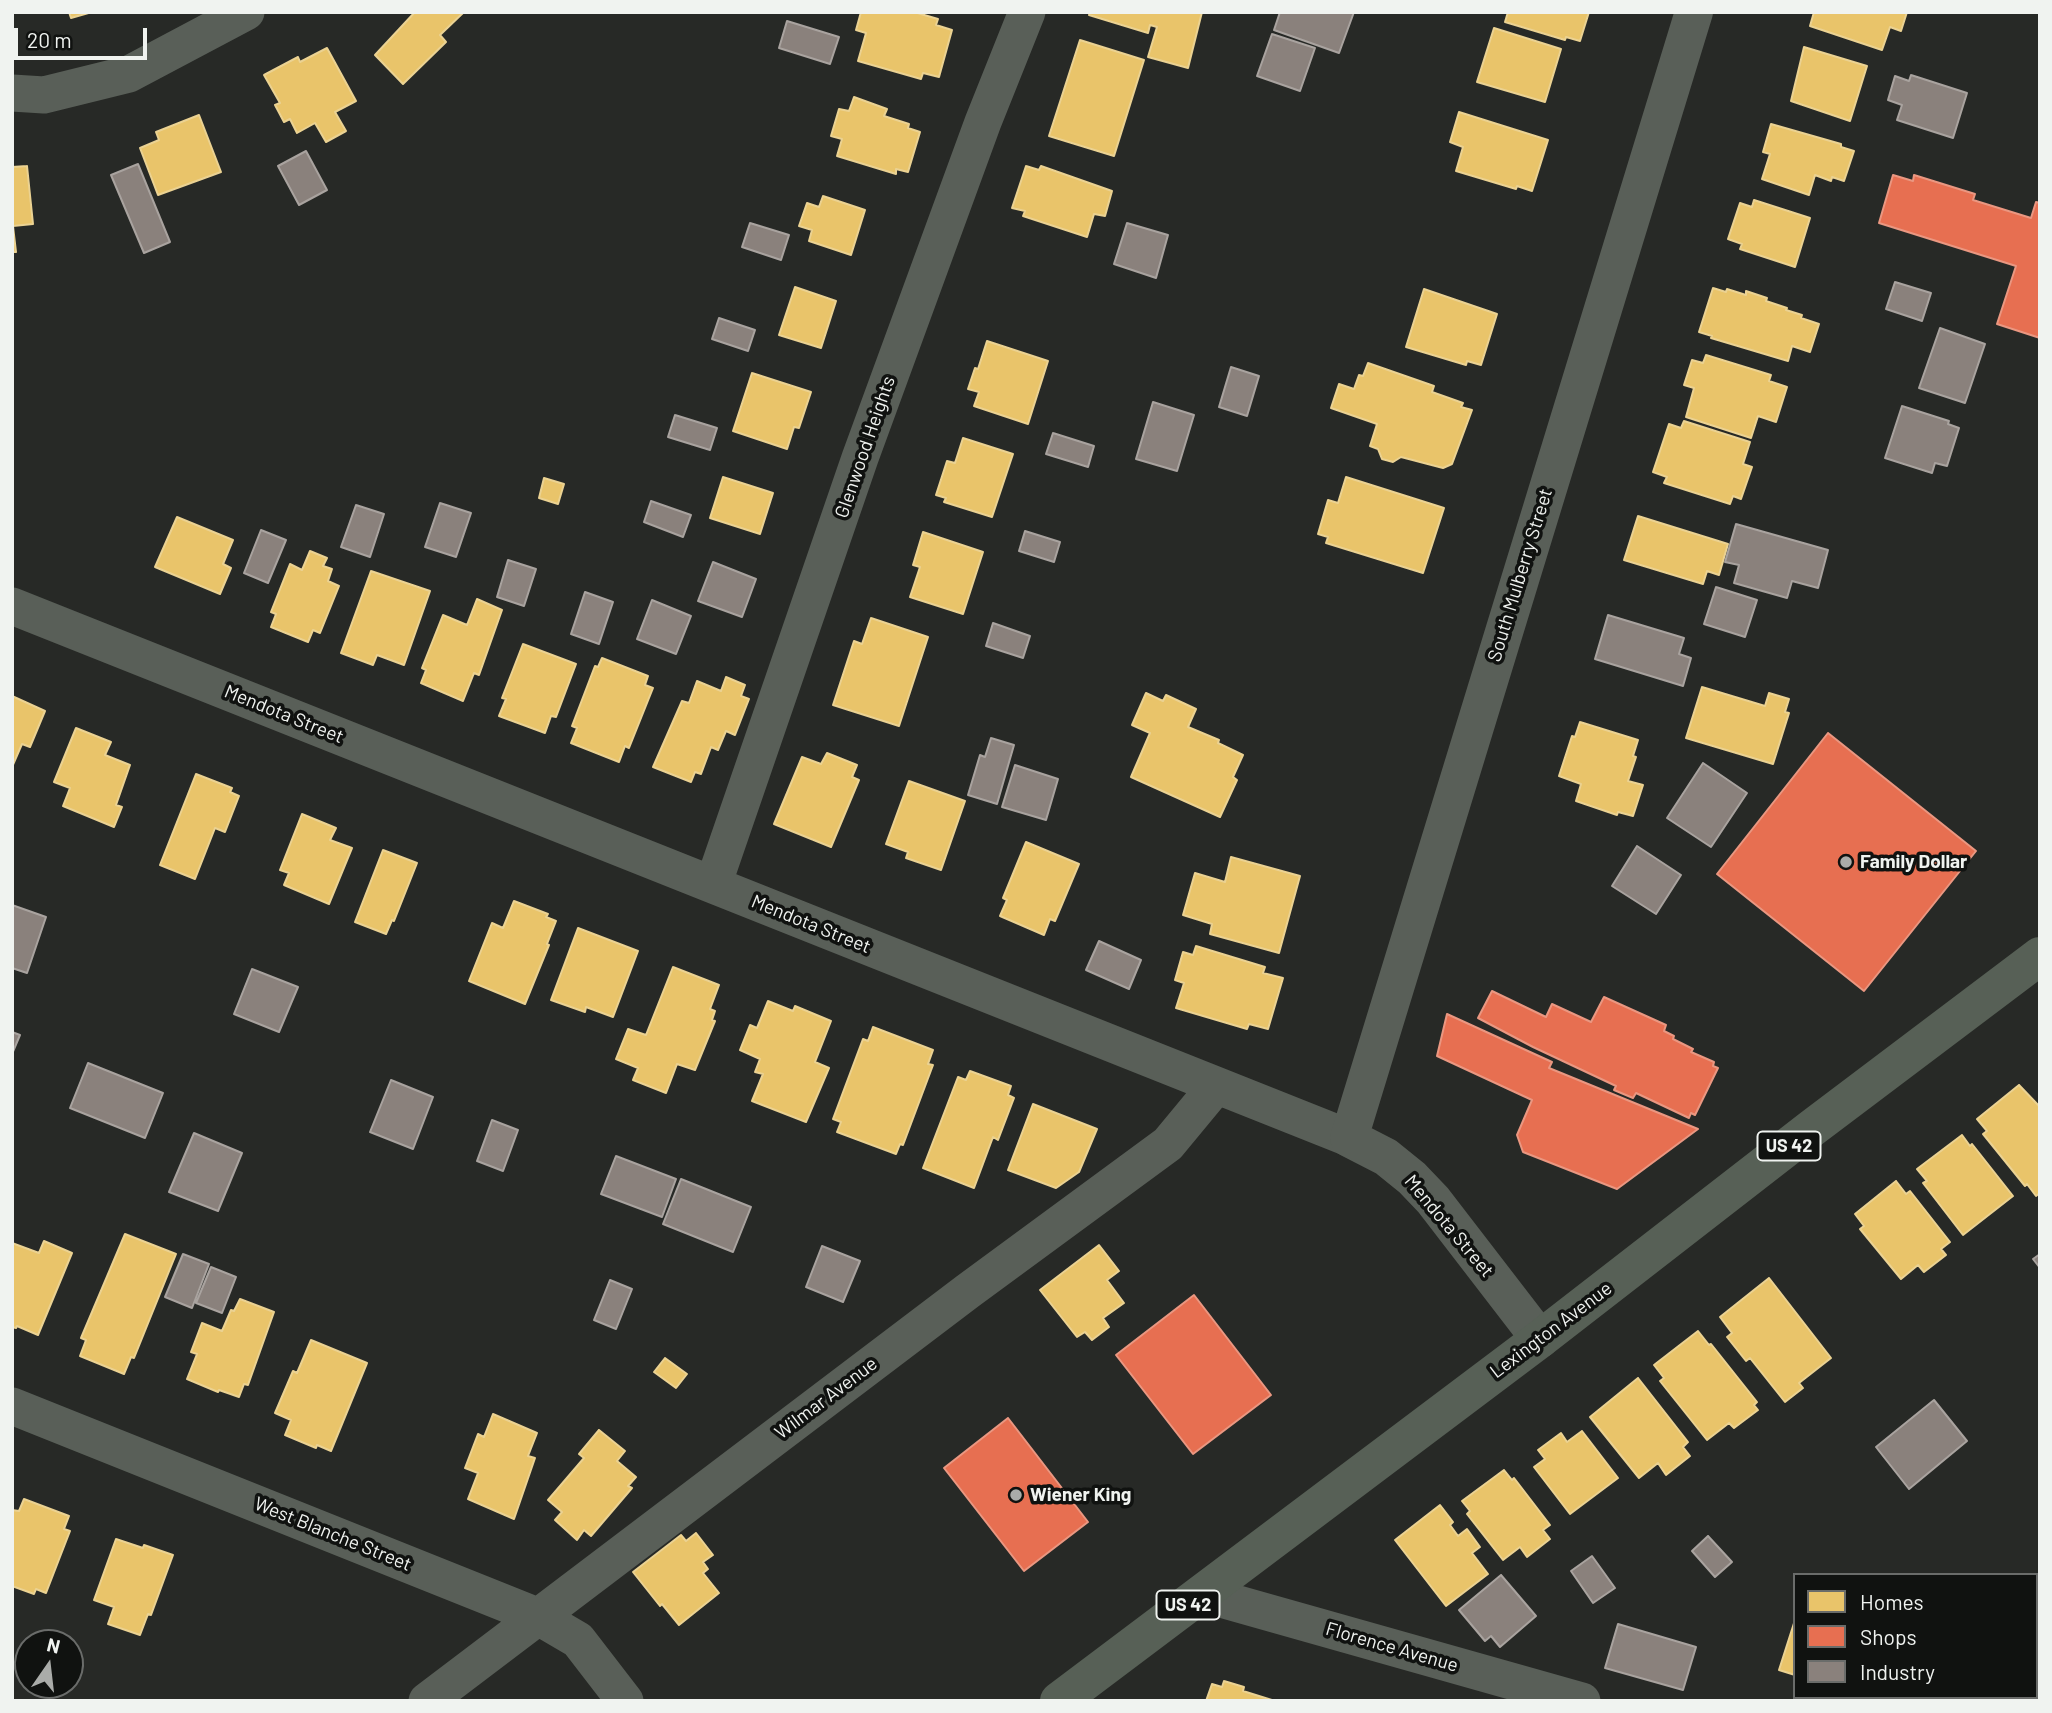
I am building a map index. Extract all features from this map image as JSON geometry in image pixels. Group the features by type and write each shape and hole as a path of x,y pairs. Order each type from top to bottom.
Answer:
{"main road":[{"name":"Lexington Avenue","path":"1059,1701 1540,1339 2040,956"}],"street":[{"path":"12,93 44,95 129,74 246,12"},
{"name":"Glenwood Heights","path":"713,885 860,458 983,122 1027,12"},
{"name":"South Mulberry Street","path":"1349,1138 1694,12"},
{"name":"Mendota Street","path":"12,606 1349,1138 1386,1157 1433,1200 1540,1339"},
{"name":"Wilmar Avenue","path":"427,1701 968,1291 1168,1144 1216,1086"},
{"name":"West Blanche Street","path":"12,1406 537,1616 578,1640 625,1701"},
{"name":"Florence Avenue","path":"1203,1594 1582,1701"}],"building: Homes":[{"path":"69,12 92,12 71,18"},
{"path":"415,12 464,12 440,35 446,42 403,84 375,55"},
{"path":"861,12 914,12 938,19 936,25 952,30 939,77 923,73 921,79 858,61 866,33 856,30"},
{"path":"1090,12 1202,12 1188,68 1148,57 1157,27 1150,25 1148,33 1089,15"},
{"path":"1508,12 1589,12 1580,41 1566,37 1565,40 1505,22"},
{"path":"1814,12 1907,12 1901,31 1890,27 1882,50 1810,26"},
{"path":"1494,28 1561,49 1545,102 1477,82"},
{"path":"1080,40 1144,60 1114,156 1049,136"},
{"path":"1804,47 1867,66 1850,121 1791,101"},
{"path":"327,48 356,101 335,112 346,131 326,142 315,123 297,133 290,119 284,122 275,105 280,103 264,75 298,57 300,62"},
{"path":"854,97 887,109 884,116 909,124 908,128 920,132 908,172 896,169 896,174 837,156 842,139 831,136 839,109 849,111"},
{"path":"1459,112 1548,140 1532,191 1517,186 1516,189 1456,171 1463,147 1450,142"},
{"path":"199,115 221,172 158,195 140,148 159,140 156,132"},
{"path":"1771,124 1841,144 1841,147 1854,151 1844,181 1832,177 1831,181 1815,175 1809,195 1762,179 1770,154 1763,152"},
{"path":"27,166 33,224 13,226 16,252 12,252 12,167"},
{"path":"1026,166 1039,170 1041,166 1112,191 1105,216 1094,214 1087,237 1023,216 1025,211 1012,208"},
{"path":"823,196 865,210 851,255 809,241 812,230 799,226 807,203 819,207"},
{"path":"1754,200 1810,218 1795,267 1740,249 1742,244 1728,239 1740,203 1752,207"},
{"path":"795,287 836,301 821,348 779,335"},
{"path":"1713,288 1746,295 1746,291 1767,298 1766,301 1819,324 1810,352 1792,346 1788,361 1699,332"},
{"path":"1424,289 1497,314 1481,365 1467,361 1466,365 1406,347"},
{"path":"987,341 1048,361 1028,424 974,406 979,392 968,389"},
{"path":"1706,355 1771,375 1769,381 1787,387 1776,422 1758,416 1751,438 1686,417 1694,388 1684,385 1692,360 1703,363"},
{"path":"1368,363 1434,386 1432,392 1463,403 1461,407 1472,410 1452,464 1443,468 1401,457 1393,462 1382,459 1378,449 1370,446 1377,424 1331,408 1339,384 1354,389 1359,375 1363,376"},
{"path":"752,373 811,392 799,428 794,427 787,449 733,431"},
{"path":"1684,421 1750,442 1743,464 1752,467 1741,499 1733,496 1730,504 1664,483 1667,477 1653,472 1669,424 1681,428"},
{"path":"963,438 1013,454 992,517 944,502 946,498 936,495 947,461 955,463"},
{"path":"723,477 773,493 760,534 710,518"},
{"path":"1346,477 1444,508 1423,573 1326,543 1328,537 1318,534 1328,500 1338,503"},
{"path":"544,478 564,484 558,504 539,498"},
{"path":"1638,516 1728,544 1719,575 1707,571 1703,584 1624,560"},
{"path":"177,517 233,540 223,564 231,568 220,594 155,567"},
{"path":"923,532 983,552 963,614 910,597 920,567 913,565"},
{"path":"310,551 327,558 323,566 332,569 328,581 339,586 320,633 313,630 308,642 271,627 276,614 271,612 290,564 302,570"},
{"path":"371,571 430,591 404,665 377,655 373,665 341,653"},
{"path":"477,599 502,610 479,675 474,673 463,701 421,683 426,670 422,668 443,615 467,625"},
{"path":"871,618 928,637 899,726 833,705 854,641 862,644"},
{"path":"523,644 576,664 556,717 551,716 545,733 499,716 506,699 502,698"},
{"path":"602,658 648,676 645,685 653,688 629,748 625,746 619,762 571,743 577,728 572,726 595,666 598,667"},
{"path":"726,677 745,685 741,696 749,699 735,735 726,731 718,750 711,747 701,774 695,772 691,782 653,767 682,701 689,703 697,681 721,691"},
{"path":"1702,687 1765,706 1769,693 1789,699 1785,712 1789,713 1773,764 1686,738"},
{"path":"1146,693 1163,701 1166,695 1196,709 1188,727 1219,740 1218,743 1243,755 1233,777 1237,780 1220,817 1131,777 1150,733 1132,725"},
{"path":"12,696 45,711 30,747 22,744 12,767"},
{"path":"1580,722 1638,740 1628,781 1643,785 1633,816 1618,812 1617,815 1576,801 1581,784 1559,776 1572,736 1575,737"},
{"path":"76,728 111,742 105,755 130,765 116,805 122,807 114,827 63,806 70,788 54,782"},
{"path":"827,753 857,765 852,777 859,780 831,847 774,824 802,757 821,764"},
{"path":"196,774 232,788 230,792 239,796 225,832 215,828 195,879 160,865"},
{"path":"909,781 965,801 941,870 906,858 908,852 886,844"},
{"path":"302,814 336,828 330,840 352,848 329,904 284,885 289,873 280,870"},
{"path":"1026,842 1079,864 1055,921 1050,919 1044,935 1000,916 1007,900 1003,898"},
{"path":"383,850 417,863 394,921 392,920 386,934 355,922"},
{"path":"1231,857 1300,876 1279,953 1210,934 1212,924 1183,915 1195,873 1225,882"},
{"path":"514,901 548,914 546,917 556,921 525,1004 469,981 492,923 503,928"},
{"path":"578,928 638,951 613,1017 586,1007 585,1012 551,1000"},
{"path":"1196,946 1265,967 1263,973 1283,978 1268,1029 1249,1024 1247,1029 1176,1008 1184,983 1175,980 1183,952 1193,955"},
{"path":"673,967 719,985 710,1009 715,1011 712,1020 715,1021 695,1070 677,1064 666,1093 633,1080 638,1068 616,1059 628,1029 646,1035"},
{"path":"768,1001 793,1011 795,1006 831,1021 815,1062 829,1068 806,1122 752,1101 763,1074 755,1072 760,1059 740,1050 750,1025 757,1028"},
{"path":"873,1027 933,1050 928,1064 933,1065 903,1145 900,1144 896,1154 837,1132 841,1122 833,1119 863,1039 868,1041"},
{"path":"970,1071 1011,1086 1008,1095 1014,1098 998,1140 993,1137 974,1188 923,1168 958,1077 966,1080"},
{"path":"2019,1085 2040,1107 2040,1193 2036,1196 1983,1134 1987,1131 1977,1119"},
{"path":"1033,1104 1097,1129 1079,1172 1056,1188 1008,1170"},
{"path":"1962,1135 2013,1196 1963,1235 1923,1183 1927,1181 1917,1169"},
{"path":"1896,1181 1906,1194 1910,1191 1950,1242 1941,1249 1946,1255 1924,1272 1918,1265 1901,1279 1860,1229 1864,1226 1855,1214"},
{"path":"125,1234 176,1254 134,1358 131,1357 124,1374 80,1356 86,1340 81,1338"},
{"path":"44,1241 72,1253 38,1335 17,1326 12,1327 12,1243 39,1253"},
{"path":"1099,1245 1119,1271 1107,1280 1124,1303 1103,1318 1109,1327 1092,1340 1085,1332 1077,1337 1040,1290"},
{"path":"1769,1278 1831,1358 1799,1383 1803,1388 1785,1402 1750,1358 1746,1361 1727,1337 1732,1333 1720,1317"},
{"path":"240,1299 274,1312 248,1385 244,1384 239,1397 219,1390 218,1392 187,1379 197,1354 191,1352 202,1323 222,1331 231,1310 234,1311"},
{"path":"1698,1331 1757,1402 1754,1405 1758,1410 1734,1428 1729,1423 1707,1440 1660,1381 1664,1378 1654,1365"},
{"path":"311,1340 367,1363 331,1451 285,1435 291,1420 275,1413 293,1371 297,1373"},
{"path":"665,1358 687,1374 676,1388 654,1372"},
{"path":"1638,1378 1688,1442 1683,1447 1690,1456 1666,1475 1658,1463 1639,1478 1590,1417"},
{"path":"493,1414 537,1433 528,1456 535,1458 514,1519 468,1499 478,1473 465,1468 478,1434 484,1437"},
{"path":"599,1430 625,1451 617,1461 636,1477 628,1486 632,1488 591,1536 584,1530 577,1540 555,1520 562,1512 548,1500 584,1458 579,1454"},
{"path":"1582,1431 1618,1478 1570,1514 1534,1467 1545,1459 1538,1450 1561,1433 1567,1442"},
{"path":"1504,1470 1512,1480 1514,1478 1550,1525 1543,1530 1550,1539 1527,1557 1520,1547 1503,1560 1467,1514 1470,1511 1462,1501"},
{"path":"24,1499 69,1516 64,1529 70,1531 46,1593 36,1589 34,1594 12,1586 12,1510 19,1511"},
{"path":"1440,1505 1453,1522 1450,1525 1458,1536 1467,1529 1480,1547 1472,1553 1488,1574 1446,1606 1395,1540"},
{"path":"696,1533 713,1555 703,1562 708,1569 703,1573 719,1593 679,1625 633,1572 681,1535 686,1541"},
{"path":"116,1539 173,1555 151,1615 148,1614 140,1635 108,1624 114,1607 94,1600"},
{"path":"1793,1626 1793,1674 1779,1670"},
{"path":"1224,1681 1244,1687 1243,1691 1275,1701 1206,1701 1212,1684 1222,1687"},
{"path":"2040,1687 2040,1701 2018,1701 2038,1699"},
{"path":"1876,1699 1908,1699 1908,1701"},
{"path":"1972,1699 1992,1699 1992,1701"}],"building: Shops":[{"path":"1893,175 1913,181 1914,175 1975,194 1973,200 2031,218 2036,202 2040,203 2040,338 1997,324 2016,266 1879,223"},
{"name":"Family Dollar","path":"1828,733 1976,851 1864,991 1717,874"},
{"path":"1492,991 1546,1017 1552,1004 1591,1022 1604,997 1666,1025 1664,1031 1674,1036 1673,1039 1693,1049 1691,1052 1714,1062 1713,1066 1718,1068 1695,1115 1691,1113 1689,1118 1636,1093 1633,1098 1614,1090 1616,1086 1478,1018"},
{"path":"1447,1014 1552,1062 1549,1068 1698,1129 1617,1189 1523,1152 1517,1135 1532,1100 1437,1056"},
{"path":"1194,1295 1271,1395 1193,1454 1116,1355"},
{"name":"Wiener King","path":"1008,1418 1088,1522 1024,1571 944,1468"}],"building: Industry":[{"path":"1280,12 1354,12 1339,53 1274,30"},
{"path":"787,21 839,37 830,64 779,48"},
{"path":"1272,34 1315,48 1300,91 1257,76"},
{"path":"1911,75 1967,93 1953,138 1897,120 1902,105 1888,100 1895,76 1909,81"},
{"path":"306,151 327,190 299,205 278,166"},
{"path":"138,164 170,242 144,253 111,175"},
{"path":"750,223 789,235 781,260 742,247"},
{"path":"1127,223 1168,235 1156,278 1114,264"},
{"path":"1895,282 1931,293 1922,321 1886,309"},
{"path":"719,318 755,330 748,351 712,339"},
{"path":"1940,328 1985,344 1965,403 1919,388"},
{"path":"1231,367 1259,376 1247,416 1219,407"},
{"path":"1153,402 1194,415 1177,471 1136,459"},
{"path":"1902,406 1949,421 1948,424 1959,428 1947,466 1935,463 1932,473 1885,458"},
{"path":"675,415 717,428 710,450 668,437"},
{"path":"1053,433 1094,446 1088,467 1046,454"},
{"path":"651,501 691,515 683,537 644,522"},
{"path":"440,503 471,513 456,557 425,547"},
{"path":"356,505 384,514 370,557 341,547"},
{"path":"1736,524 1828,550 1818,588 1792,581 1787,598 1734,583 1739,565 1725,562"},
{"path":"261,530 286,540 268,583 244,573"},
{"path":"1025,531 1060,542 1054,562 1019,551"},
{"path":"508,560 536,569 524,606 497,597"},
{"path":"713,562 756,579 742,617 698,601"},
{"path":"1716,587 1757,600 1745,637 1704,624"},
{"path":"585,592 613,602 599,644 571,634"},
{"path":"652,600 691,616 676,654 637,639"},
{"path":"1608,615 1684,638 1679,654 1691,658 1683,686 1595,659"},
{"path":"993,623 1030,636 1023,658 986,646"},
{"path":"991,738 1014,745 997,804 968,795 980,755 985,757"},
{"path":"1703,763 1747,793 1711,847 1667,818"},
{"path":"1015,765 1058,779 1046,820 1002,807"},
{"path":"1637,846 1681,875 1656,914 1612,886"},
{"path":"12,905 46,917 27,973 12,968"},
{"path":"1099,941 1141,960 1129,989 1086,970"},
{"path":"252,969 298,987 279,1032 234,1014"},
{"path":"12,1032 20,1035 12,1054"},
{"path":"88,1063 163,1093 145,1138 70,1108"},
{"path":"391,1080 433,1097 413,1149 370,1132"},
{"path":"492,1120 518,1130 503,1171 477,1161"},
{"path":"194,1133 242,1153 218,1211 169,1192"},
{"path":"616,1156 676,1179 662,1217 601,1194"},
{"path":"681,1179 751,1207 733,1252 663,1224"},
{"path":"822,1246 860,1261 843,1302 806,1287"},
{"path":"183,1254 209,1264 192,1308 165,1297"},
{"path":"2040,1254 2040,1268 2033,1259"},
{"path":"211,1267 236,1277 222,1313 196,1303"},
{"path":"610,1280 632,1289 616,1329 594,1320"},
{"path":"1934,1400 1967,1441 1909,1489 1876,1447"},
{"path":"1708,1536 1732,1562 1715,1577 1692,1551"},
{"path":"1592,1556 1615,1588 1593,1603 1571,1571"},
{"path":"1501,1575 1536,1616 1500,1647 1491,1636 1485,1641 1459,1610"},
{"path":"1618,1624 1696,1647 1683,1690 1605,1668"}],"place":[{"name":"Family Dollar","path":"1846,862"},
{"name":"Wiener King","path":"1016,1495"}]}
